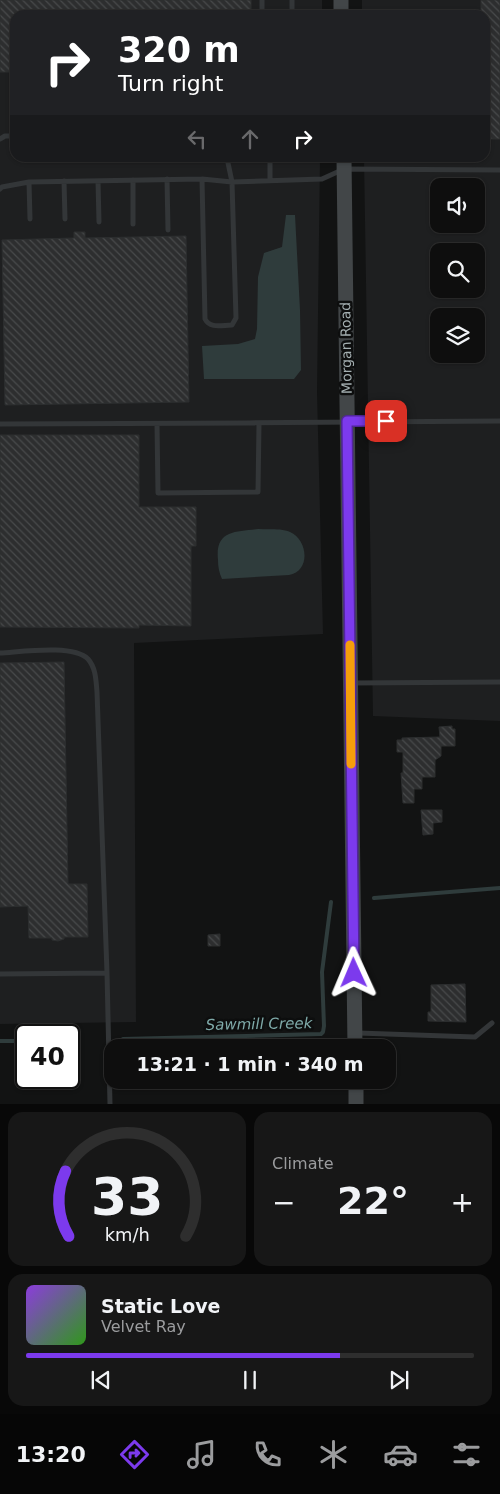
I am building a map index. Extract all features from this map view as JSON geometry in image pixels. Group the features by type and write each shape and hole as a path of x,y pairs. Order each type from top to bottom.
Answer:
{"street":[{"name":"Morgan Road","path":"344,163 355,1039"},
{"path":"356,1089 356,1104"}],"lane":[{"path":"202,179 205,319 207,324 212,326 232,325 236,318 232,182 228,162"},
{"path":"270,162 270,180"},
{"path":"0,189 2,186 29,182 202,179 232,182 322,179 344,163 500,170"},
{"path":"133,180 133,224"},
{"path":"167,180 168,230"},
{"path":"64,181 65,218"},
{"path":"98,181 99,222"},
{"path":"29,182 30,219"},
{"path":"0,424 259,424 347,421 500,420"},
{"path":"157,424 158,493 185,493 258,492 259,424"},
{"path":"0,653 72,651 88,658 94,670 97,692 110,1104"},
{"path":"350,684 500,682"},
{"path":"0,974 107,973"},
{"path":"364,1039 416,1033 475,1036 492,1022"}],"shaded area":[{"path":"0,0 322,0 322,10 10,10 10,162 320,162 317,392 323,634 134,643 136,1022 0,1024"},
{"path":"362,0 500,0 500,721 373,716 364,162 490,162 490,10 362,10"},
{"path":"286,215 295,215 301,370 294,379 204,379 202,346 238,344 255,339 257,329 258,277 264,253 282,247"},
{"path":"258,529 283,530 296,536 303,548 304,562 301,568 289,575 222,579 218,567 218,550 223,538 234,532"}],"building":[{"path":"0,0 251,0 251,10 10,10 10,72 0,72"},
{"path":"481,0 500,0 500,139 490,139 490,10 481,10"},
{"path":"74,232 85,232 85,238 186,236 189,402 5,405 2,240 74,238"},
{"path":"0,435 139,435 139,507 196,507 196,546 191,546 191,626 139,625 139,628 0,627"},
{"path":"64,662 68,884 87,884 88,937 64,937 64,939 58,941 52,940 52,938 29,938 28,906 0,907 0,663"},
{"path":"452,726 452,729 455,729 455,746 441,746 441,756 435,760 435,777 422,777 422,789 414,789 414,803 403,803 401,773 403,773 403,752 397,752 397,740 402,740 402,738 440,737 439,727"},
{"path":"421,810 442,810 442,822 433,823 433,834 423,835"},
{"path":"220,934 220,946 208,946 208,935"},
{"path":"465,984 466,1022 428,1021 428,1012 431,1012 431,985"}],"waterway":[{"name":"Sawmill Creek","path":"374,898 500,888"},
{"name":"Sawmill Creek","path":"123,1039 321,1034 324,1026 322,972 331,902"},
{"name":"Sawmill Creek","path":"0,1041 15,1041"}],"slow traffic":[{"path":"350,645 351,764"}],"route":[{"path":"354,973 347,421 386,421"}]}
